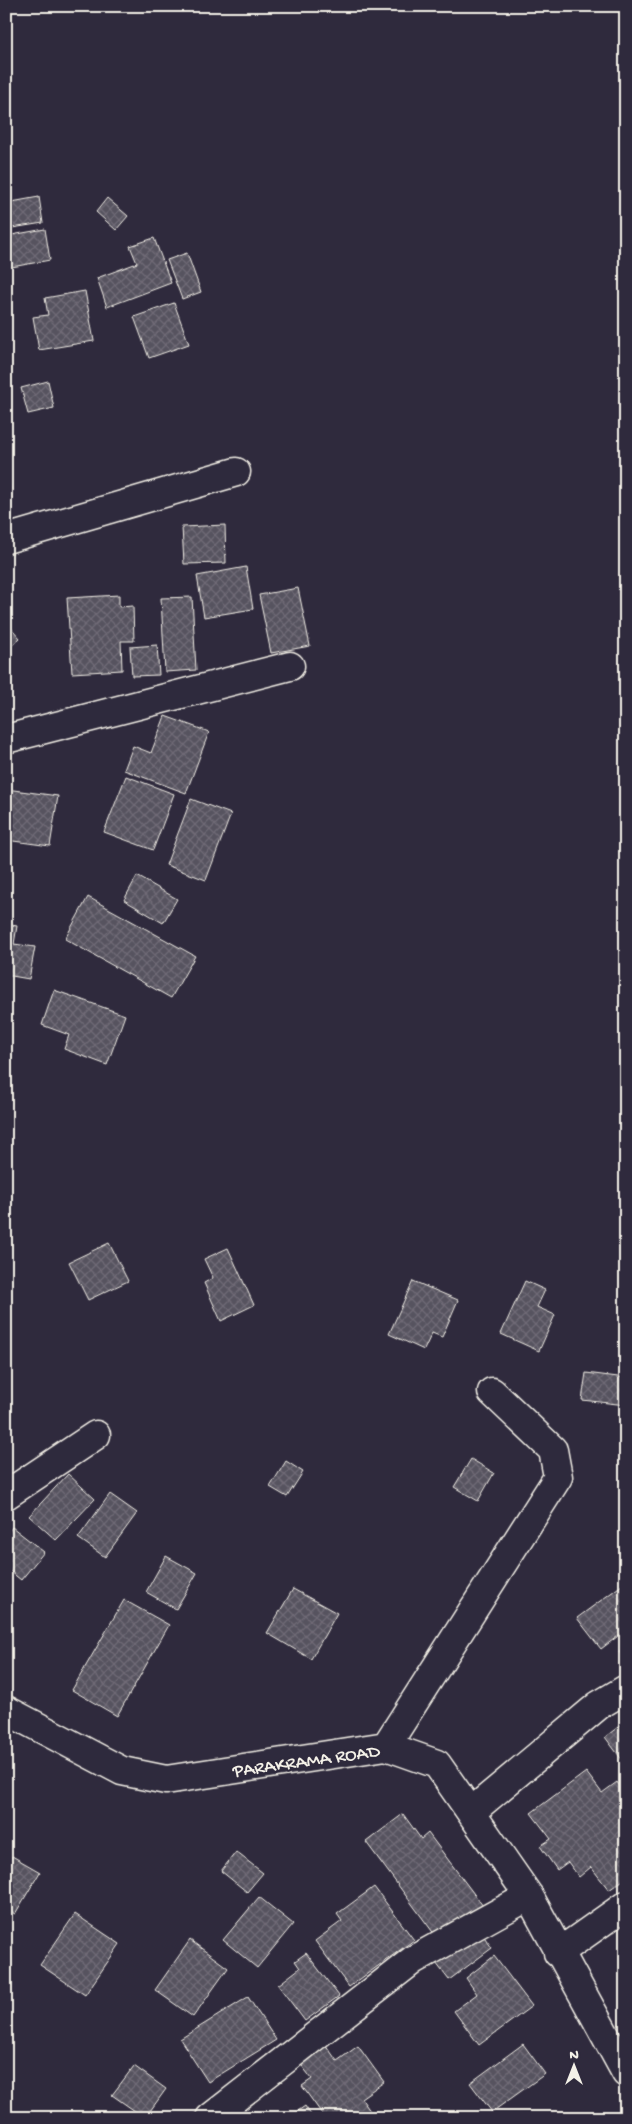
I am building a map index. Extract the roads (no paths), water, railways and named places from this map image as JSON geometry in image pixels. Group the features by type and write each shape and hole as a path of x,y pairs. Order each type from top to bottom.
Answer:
{"street":[{"path":"6,539 236,472"},
{"path":"6,739 290,666"},
{"path":"386,1746 558,1477 554,1450 492,1392"},
{"path":"6,1495 96,1435"},
{"path":"471,1812 599,1705 626,1689"},
{"name":"PARAKRAMA ROAD","path":"6,1710 122,1771 166,1780 386,1746 437,1764 528,1896 626,2073"},
{"path":"210,2118 413,1960 528,1896"},
{"path":"558,1953 626,1905"}]}
